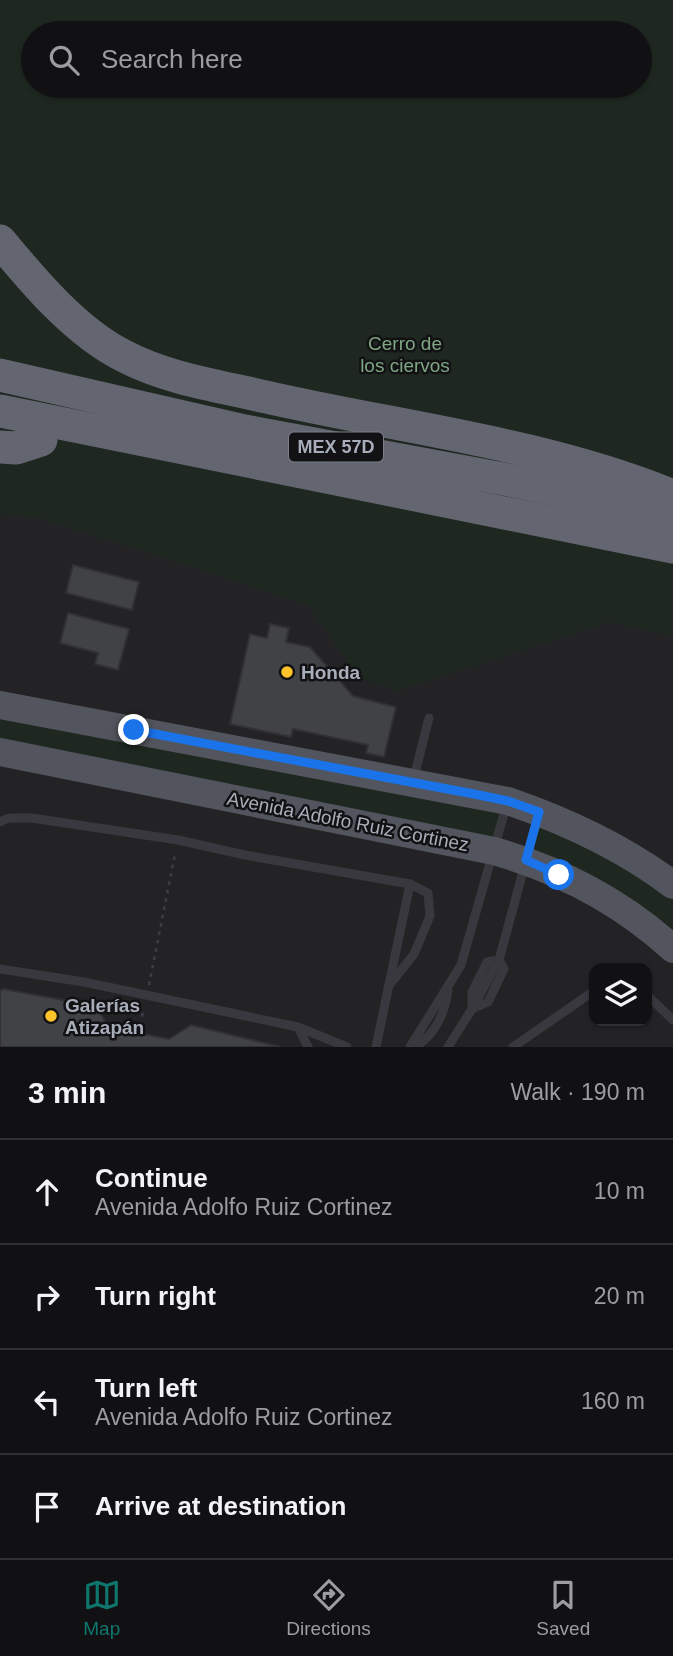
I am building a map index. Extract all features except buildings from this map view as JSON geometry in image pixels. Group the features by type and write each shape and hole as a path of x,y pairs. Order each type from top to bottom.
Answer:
{"highway":[{"path":"0,242 39,287 89,332 122,356 162,372 312,407 533,451 673,496"},
{"name":"MEX 57D","path":"0,375 245,430 509,480 673,515"},
{"name":"MEX 57D","path":"0,411 673,547"},
{"path":"0,427 41,440 102,450 159,444"},
{"path":"0,447 16,448 41,440"}],"main road":[{"path":"0,705 508,801 600,840 650,867 673,885"},
{"name":"Avenida Adolfo Ruiz Cortinez","path":"0,752 494,851 526,860 601,895 673,949"}],"lane":[{"path":"413,782 429,718"},
{"path":"412,1047 461,965 508,801"},
{"path":"448,1047 499,960 539,812"},
{"path":"0,822 9,818 32,818 178,840 245,855 410,884 428,894 430,916 414,954 388,987"},
{"path":"376,1047 410,884"},
{"path":"0,969 79,981 298,1027 347,1047"},
{"path":"513,1047 589,994"},
{"path":"652,1000 673,1020"},
{"path":"298,1027 308,1047"}],"path":[{"path":"138,1033 178,840"}],"shaded area":[{"path":"0,0 21,21 21,98 116,98 673,179 673,1047 0,1047"}],"green space":[{"name":"Cerro de los ciervos","path":"0,0 673,0 673,636 608,622 398,691 357,676 308,605 43,519 0,513"},
{"path":"0,705 508,801 494,851 0,752"},
{"path":"539,812 673,885 673,949 526,860"}],"place":[{"name":"Honda","path":"287,672"},
{"name":"Galerías Atizapán","path":"51,1016"}],"route":[{"path":"134,730 508,801 539,812 526,860 559,875"}]}
